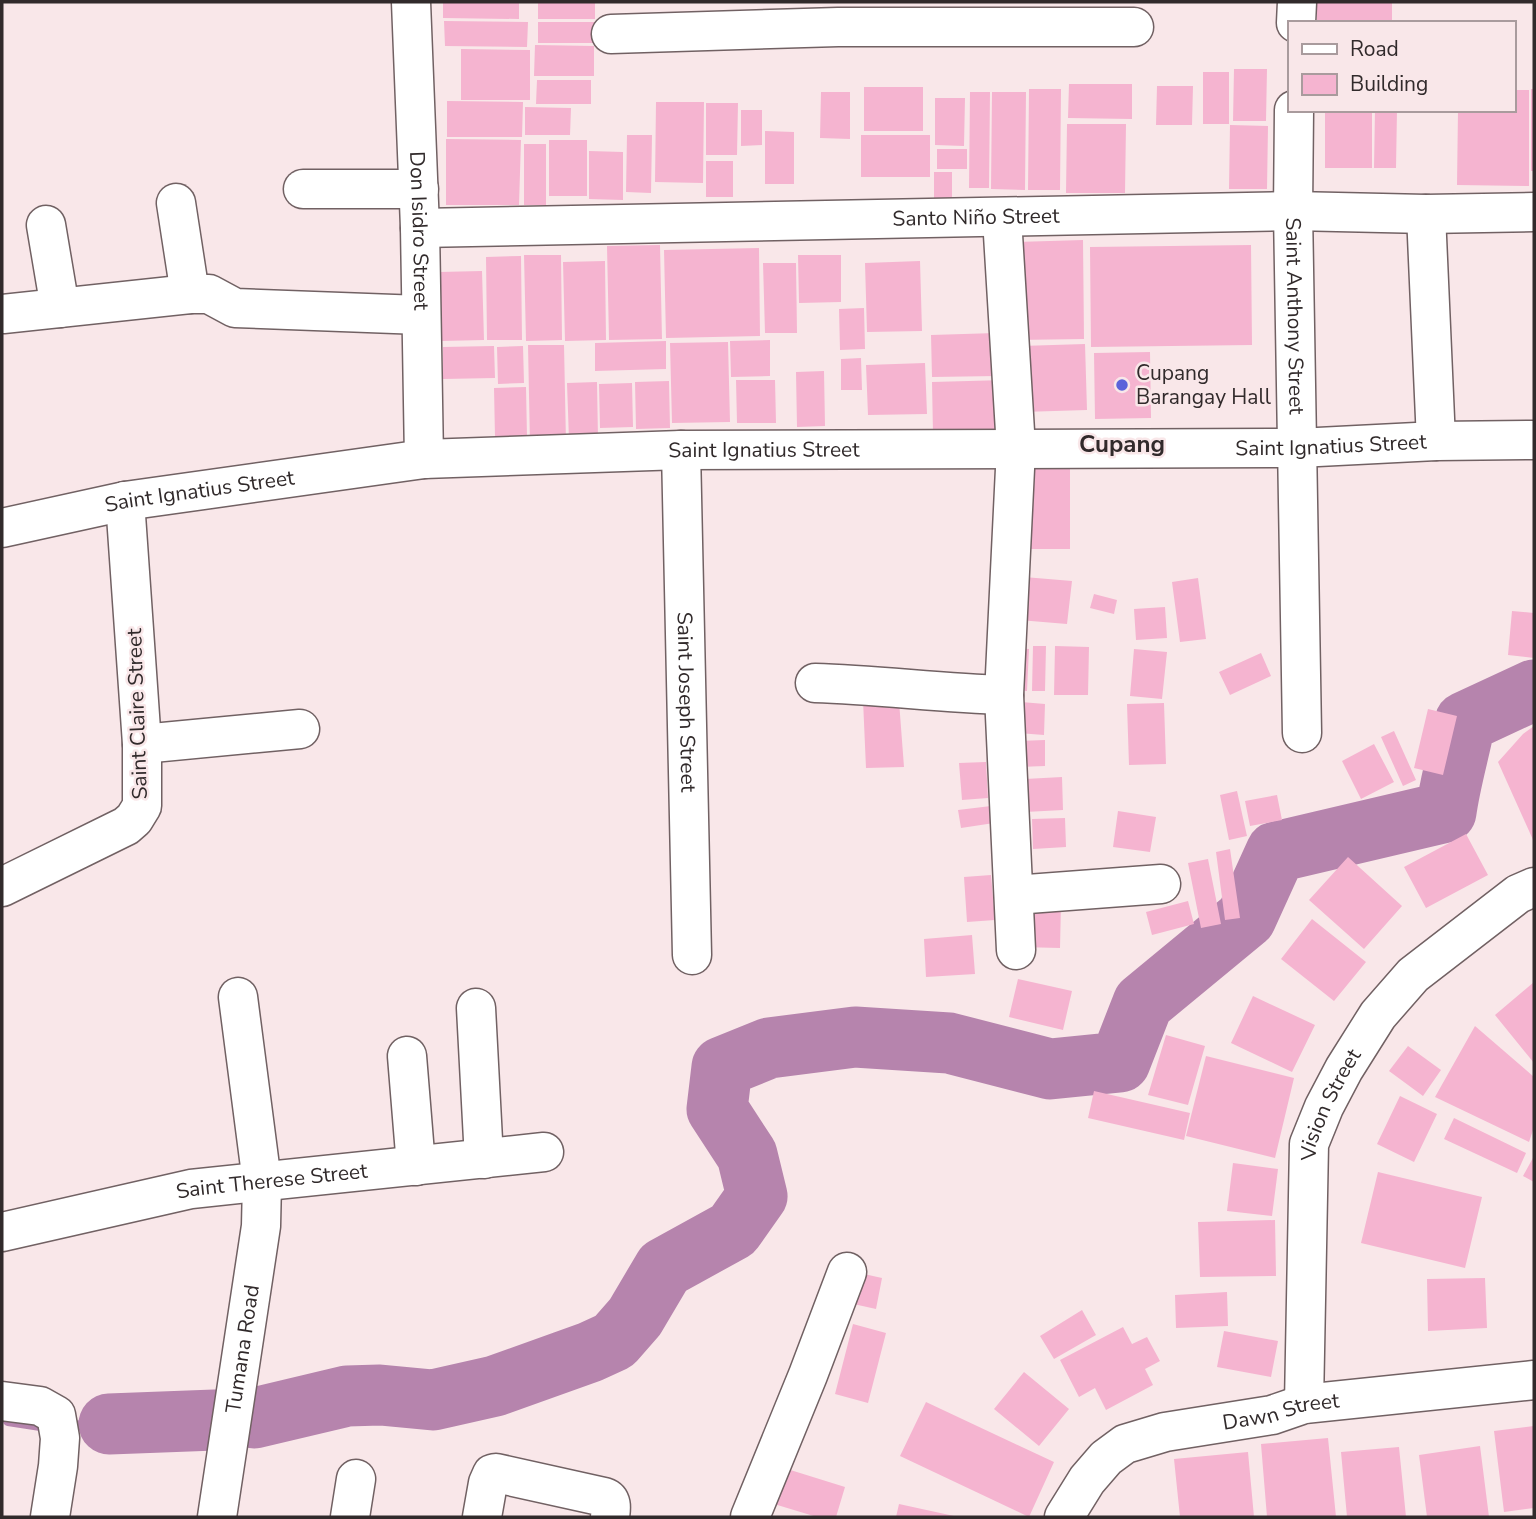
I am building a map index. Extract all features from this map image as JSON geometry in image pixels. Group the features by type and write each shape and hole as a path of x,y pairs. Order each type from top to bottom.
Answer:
{"street":[{"name":"Don Isidro Street","path":"411,2 419,189 424,459"},
{"path":"1296,21 1297,2"},
{"path":"611,34 838,14 1134,27"},
{"name":"Saint Anthony Street","path":"1294,112 1293,211 1302,733"},
{"path":"303,189 419,189"},
{"path":"176,204 190,295"},
{"name":"Santo Niño Street","path":"420,229 1293,211 1426,214 1534,212"},
{"path":"1426,214 1436,441"},
{"path":"1002,218 1016,448 1004,695 1016,950"},
{"path":"46,225 60,308"},
{"path":"3,314 209,294 235,308 421,315"},
{"name":"Saint Ignatius Street","path":"2,528 125,501 424,459 681,450 1298,448 1436,441 1534,440"},
{"name":"Saint Joseph Street","path":"681,450 692,955"},
{"name":"Saint Claire Street","path":"2,887 126,826 142,806 142,744 125,501"},
{"path":"815,684 863,684 961,694 1004,695"},
{"path":"142,744 300,729"},
{"path":"1014,895 1161,884"},
{"name":"Vision Street","path":"1304,1404 1309,1144 1324,1107 1378,1015 1413,975 1529,900"},
{"name":"Tumana Road","path":"217,1517 261,1226 262,1182 238,997"},
{"path":"476,1008 484,1158"},
{"path":"407,1056 416,1166"},
{"name":"Saint Therese Street","path":"2,1232 191,1189 544,1152"},
{"path":"750,1517 847,1272"},
{"name":"Dawn Street","path":"1064,1517 1087,1480 1106,1458 1125,1444 1165,1432 1272,1415 1304,1404 1534,1380"},
{"path":"2,1401 40,1406 58,1427 58,1466 50,1517"},
{"path":"482,1517 488,1483 496,1472 607,1498 611,1505 610,1517"},
{"path":"349,1517 356,1479"}],"building":[{"path":"443,2 519,2 519,19 443,18"},
{"path":"538,2 595,2 595,19 538,19"},
{"path":"1317,2 1392,2 1392,21 1317,21"},
{"path":"444,21 528,22 527,47 445,46"},
{"path":"538,22 597,22 597,43 538,43"},
{"path":"535,45 594,46 594,76 534,76"},
{"path":"461,49 530,50 530,100 461,100"},
{"path":"1234,69 1267,69 1266,121 1233,121"},
{"path":"1203,72 1229,72 1229,124 1203,124"},
{"path":"537,80 591,80 591,104 536,104"},
{"path":"1069,84 1132,84 1132,119 1068,118"},
{"path":"1157,86 1193,86 1192,125 1156,125"},
{"path":"864,87 923,87 923,131 864,131"},
{"path":"1029,89 1061,89 1060,190 1028,190"},
{"path":"1531,89 1534,89 1534,171 1531,171"},
{"path":"1515,90 1529,90 1529,186 1457,185 1458,112 1515,112"},
{"path":"821,92 850,92 850,139 820,138"},
{"path":"970,92 990,92 989,188 969,188"},
{"path":"992,92 1026,92 1025,190 991,189"},
{"path":"935,98 965,98 964,146 935,145"},
{"path":"447,101 523,102 522,137 447,137"},
{"path":"656,102 704,102 703,183 655,182"},
{"path":"706,103 738,103 737,155 706,155"},
{"path":"525,107 571,108 570,135 525,135"},
{"path":"741,110 762,110 762,145 741,146"},
{"path":"1325,112 1372,112 1372,168 1325,168"},
{"path":"1375,112 1397,112 1396,168 1374,168"},
{"path":"1067,124 1126,124 1125,193 1066,193"},
{"path":"1230,125 1268,126 1267,189 1229,189"},
{"path":"765,131 794,132 794,184 765,184"},
{"path":"627,135 652,135 651,193 626,192"},
{"path":"861,135 930,135 930,177 861,177"},
{"path":"446,139 521,140 519,205 446,205"},
{"path":"549,140 587,140 587,196 549,196"},
{"path":"524,144 546,144 546,205 524,205"},
{"path":"937,149 967,149 967,169 937,169"},
{"path":"589,151 623,152 623,200 589,199"},
{"path":"706,161 733,161 733,197 706,197"},
{"path":"934,172 952,172 952,203 934,202"},
{"path":"1083,240 1084,339 1014,340 1012,242"},
{"path":"660,245 662,339 609,340 607,246"},
{"path":"1251,245 1252,345 1091,347 1090,247"},
{"path":"759,248 760,336 666,338 664,250"},
{"path":"524,255 561,255 562,340 526,341"},
{"path":"798,255 841,255 841,302 799,303"},
{"path":"521,256 522,340 487,340 486,257"},
{"path":"605,261 606,340 565,341 563,262"},
{"path":"920,261 922,331 867,332 865,263"},
{"path":"763,263 796,263 797,333 765,333"},
{"path":"482,271 484,340 441,341 439,272"},
{"path":"864,308 865,349 840,350 839,309"},
{"path":"996,333 997,376 932,377 931,335"},
{"path":"770,340 770,376 731,377 730,341"},
{"path":"666,341 666,369 595,371 595,343"},
{"path":"728,342 730,422 672,423 670,343"},
{"path":"1085,344 1087,410 1022,412 1021,346"},
{"path":"528,345 564,345 566,443 530,444"},
{"path":"494,346 495,378 443,379 443,347"},
{"path":"523,346 524,383 498,384 497,347"},
{"name":"Cupang Barangay Hall","path":"1150,352 1151,418 1095,419 1094,353"},
{"path":"861,358 862,390 841,390 841,359"},
{"path":"925,363 927,414 868,415 866,365"},
{"path":"824,371 825,426 797,427 796,372"},
{"path":"736,380 775,380 776,423 737,423"},
{"path":"1005,380 1007,433 933,434 932,382"},
{"path":"669,381 670,428 636,429 635,382"},
{"path":"597,382 598,439 569,440 567,383"},
{"path":"632,383 633,427 600,428 599,384"},
{"path":"526,387 527,437 495,437 494,388"},
{"path":"1034,463 1070,464 1070,549 1030,549"},
{"path":"1024,577 1072,581 1067,624 1019,620"},
{"path":"1198,578 1206,639 1180,642 1172,582"},
{"path":"1094,594 1117,600 1114,614 1090,608"},
{"path":"1165,607 1167,638 1136,640 1134,609"},
{"path":"1512,611 1534,613 1534,658 1508,655"},
{"path":"1033,646 1046,646 1045,691 1032,691"},
{"path":"1055,646 1089,647 1088,695 1054,695"},
{"path":"1015,648 1029,649 1027,691 1013,690"},
{"path":"1134,649 1167,652 1162,699 1130,696"},
{"path":"1261,653 1271,676 1230,695 1219,672"},
{"path":"863,700 899,701 904,767 866,768"},
{"path":"1021,702 1045,704 1044,735 1018,733"},
{"path":"1164,703 1166,764 1129,765 1127,704"},
{"path":"1428,709 1457,716 1443,775 1414,768"},
{"path":"1534,726 1534,842 1498,762 1523,734"},
{"path":"1394,731 1416,780 1403,786 1381,737"},
{"path":"1045,740 1045,766 1019,767 1018,741"},
{"path":"1374,744 1394,782 1361,799 1342,761"},
{"path":"986,762 988,798 962,800 959,763"},
{"path":"1062,777 1063,810 1025,812 1025,779"},
{"path":"1237,791 1247,836 1229,840 1220,795"},
{"path":"1277,795 1282,820 1250,826 1245,801"},
{"path":"991,806 994,823 961,828 958,810"},
{"path":"1118,811 1156,817 1150,852 1113,847"},
{"path":"1065,818 1066,847 1033,849 1032,819"},
{"path":"1466,834 1488,875 1426,908 1404,867"},
{"path":"1230,849 1240,918 1225,920 1216,852"},
{"path":"1348,857 1402,906 1364,949 1309,900"},
{"path":"1208,859 1221,924 1201,928 1188,863"},
{"path":"991,875 995,920 967,922 964,877"},
{"path":"1188,901 1194,924 1152,935 1146,912"},
{"path":"1021,902 1061,903 1060,948 1020,947"},
{"path":"1312,919 1366,962 1334,1001 1281,959"},
{"path":"972,935 975,974 926,977 924,939"},
{"path":"1018,979 1072,991 1063,1030 1009,1017"},
{"path":"1534,982 1534,1063 1495,1015"},
{"path":"1253,996 1315,1025 1292,1072 1231,1043"},
{"path":"1475,1026 1534,1077 1534,1127 1529,1142 1435,1097"},
{"path":"1166,1035 1205,1046 1188,1105 1148,1095"},
{"path":"1408,1046 1441,1070 1423,1096 1389,1071"},
{"path":"1206,1056 1294,1078 1275,1158 1186,1136"},
{"path":"1094,1091 1190,1113 1184,1140 1088,1118"},
{"path":"1400,1096 1437,1114 1414,1162 1377,1144"},
{"path":"1454,1118 1526,1153 1517,1173 1444,1139"},
{"path":"1534,1156 1534,1182 1523,1176"},
{"path":"1233,1163 1278,1169 1272,1216 1227,1211"},
{"path":"1378,1172 1482,1197 1465,1268 1361,1243"},
{"path":"1275,1220 1276,1276 1200,1277 1198,1222"},
{"path":"855,1272 882,1278 876,1309 849,1303"},
{"path":"1485,1278 1487,1328 1428,1331 1427,1279"},
{"path":"1227,1292 1228,1326 1176,1328 1175,1295"},
{"path":"1082,1310 1096,1335 1054,1359 1040,1336"},
{"path":"853,1324 886,1333 868,1403 835,1394"},
{"path":"1123,1327 1132,1344 1147,1337 1160,1361 1145,1369 1153,1385 1106,1410 1095,1388 1079,1397 1060,1360"},
{"path":"1224,1331 1278,1341 1271,1377 1217,1367"},
{"path":"1024,1372 1069,1409 1039,1446 994,1409"},
{"path":"926,1402 1054,1462 1029,1517 900,1456"},
{"path":"1534,1426 1534,1508 1504,1512 1494,1431"},
{"path":"1328,1438 1336,1517 1267,1517 1261,1444"},
{"path":"1480,1446 1489,1517 1427,1517 1419,1455"},
{"path":"1399,1447 1406,1517 1347,1517 1341,1452"},
{"path":"1248,1452 1254,1517 1180,1517 1174,1459"},
{"path":"784,1468 845,1487 836,1517 817,1517 774,1504"},
{"path":"899,1504 954,1516 954,1517 896,1517"}],"waterway":[{"path":"254,1418 347,1396 380,1395 433,1400 495,1386 614,1341 635,1317 664,1268 733,1230 757,1196 747,1155 717,1109 722,1067 769,1048 855,1037 949,1043 1050,1069 1120,1062 1143,1003 1246,918 1276,852 1446,812 1465,722 1534,690"},
{"path":"109,1424 215,1420"},
{"path":"8,1421 47,1427"},
{"path":"63,1426 109,1424"}],"place":[{"name":"Cupang Barangay Hall","path":"1122,385"}],"district":[{"name":"Cupang","path":"1122,444"}]}
